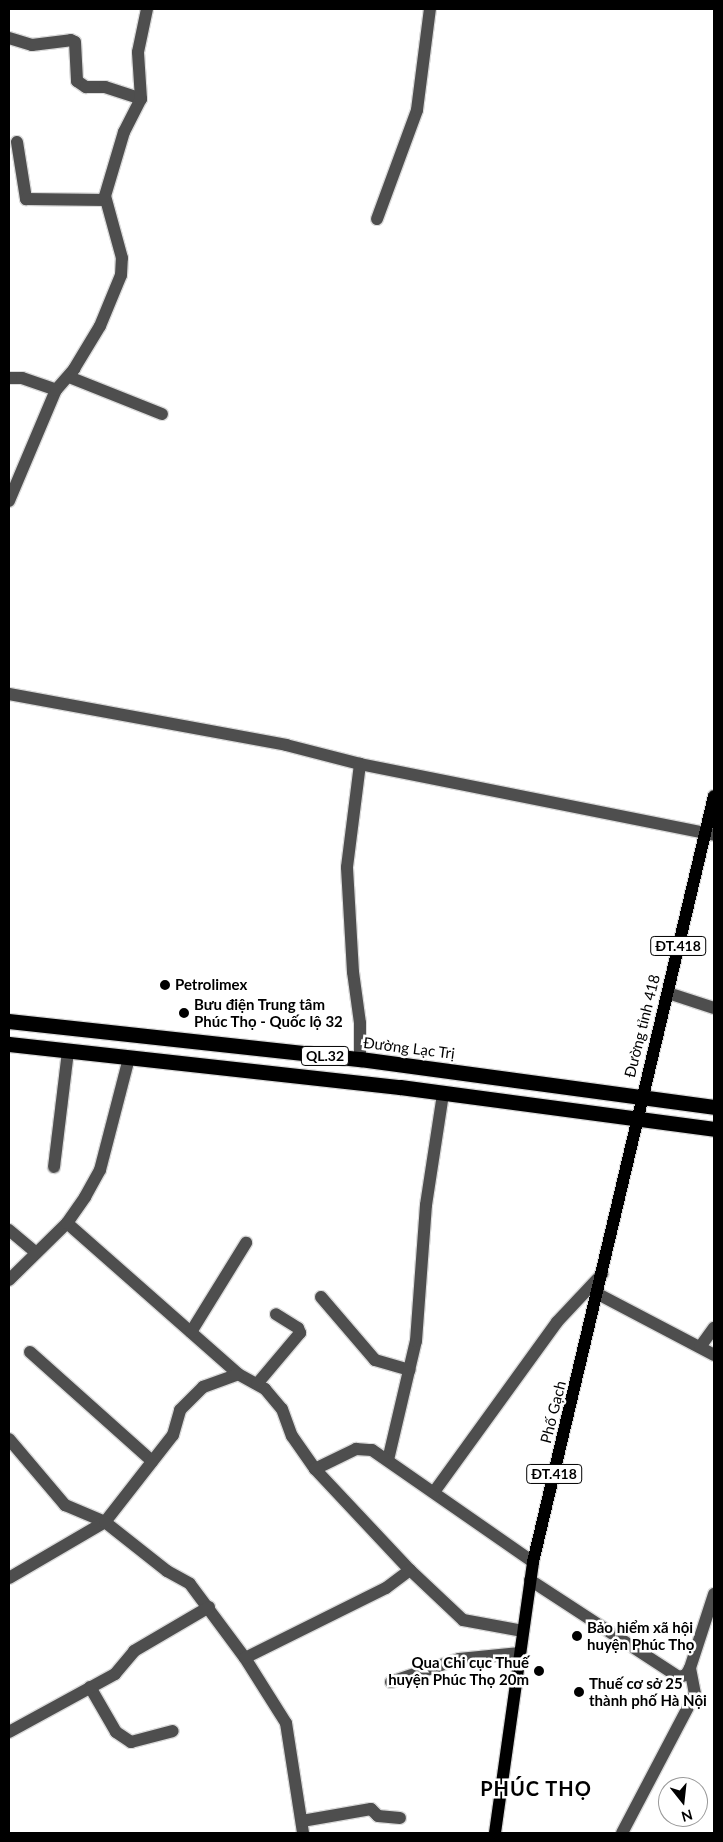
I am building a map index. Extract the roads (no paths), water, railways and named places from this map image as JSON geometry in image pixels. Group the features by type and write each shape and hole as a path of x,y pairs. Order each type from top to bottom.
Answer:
{"highway":[{"name":"Đường Lạc Trị","path":"9,1021 360,1060 714,1107"},
{"name":"QL.32","path":"9,1044 443,1094 714,1129"}],"main road":[{"name":"Đường tỉnh 418","path":"636,1119 709,833 714,796"},
{"name":"Phố Gạch","path":"495,1833 533,1562 598,1294 636,1119"}],"street":[{"path":"9,501 56,390 69,377 100,326 121,275 122,258 105,200 124,132 141,98 138,52 147,9"},
{"path":"377,219 417,110 430,9"},
{"path":"9,38 32,45 71,40 75,42 77,81 86,86 105,87 141,98"},
{"path":"17,142 26,199 105,200"},
{"path":"69,377 162,414"},
{"path":"9,378 22,378 56,390"},
{"path":"9,694 276,743 360,764 709,833"},
{"path":"360,764 347,867 353,972 360,1023 360,1060"},
{"path":"668,993 714,1008"},
{"path":"54,1167 68,1051"},
{"path":"9,1280 67,1223 100,1170 129,1058"},
{"path":"388,1460 410,1370 420,1305 426,1205 443,1094"},
{"path":"67,1223 238,1374 265,1389 282,1409 292,1436 315,1469 410,1570 463,1620 523,1631"},
{"path":"9,1230 36,1253"},
{"path":"191,1332 246,1243"},
{"path":"434,1492 557,1322 602,1274"},
{"path":"598,1294 714,1355"},
{"path":"321,1297 374,1360 410,1370"},
{"path":"257,1384 300,1333 298,1328 276,1314"},
{"path":"700,1347 714,1328"},
{"path":"30,1352 152,1461"},
{"path":"9,1578 106,1522 173,1435 180,1410 203,1387 238,1374"},
{"path":"9,1439 65,1506 106,1522 167,1571 190,1584 209,1607 246,1658 286,1723 302,1827 371,1809 378,1816 400,1818"},
{"path":"315,1469 362,1448 388,1460 533,1562"},
{"path":"246,1658 358,1603 410,1570"},
{"path":"530,1580 679,1677 686,1675 690,1668 714,1594"},
{"path":"9,1732 115,1674 134,1651 209,1607"},
{"path":"392,1682 459,1659 520,1653"},
{"path":"622,1833 695,1694 690,1668"},
{"path":"90,1688 116,1732 131,1742 173,1731"}],"place":[{"name":"Petrolimex","path":"165,985"},
{"name":"Bưu điện Trung tâm Phúc Thọ - Quốc lộ 32","path":"184,1013"},
{"name":"Bảo hiểm xã hội huyện Phúc Thọ","path":"577,1636"},
{"name":"Qua Chi cục Thuế huyện Phúc Thọ 20m","path":"539,1671"},
{"name":"Thuế cơ sở 25 thành phố Hà Nội","path":"579,1692"}],"district":[{"name":"PHÚC THỌ","path":"536,1788"}]}
